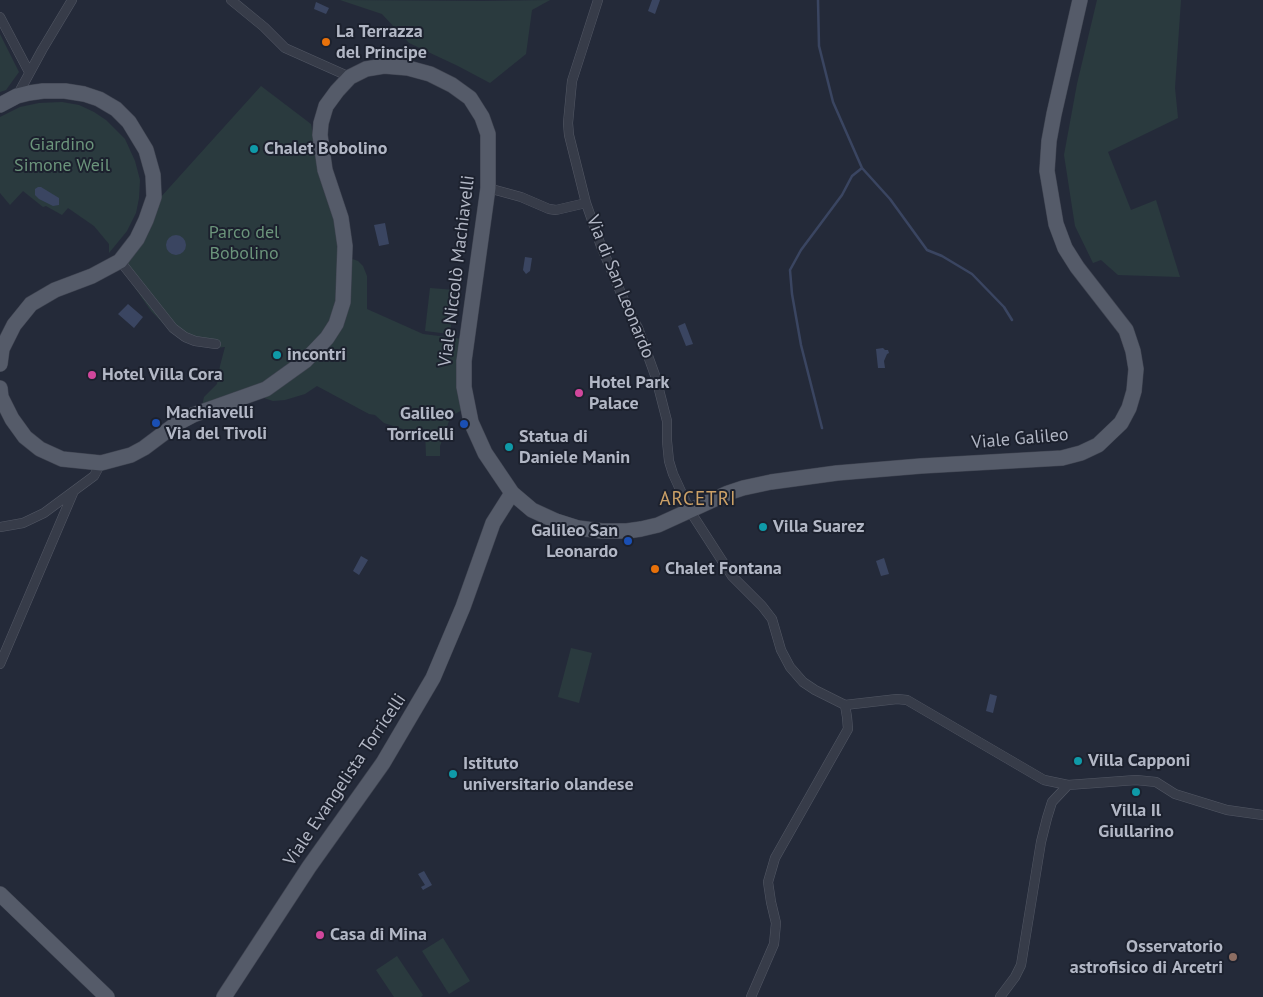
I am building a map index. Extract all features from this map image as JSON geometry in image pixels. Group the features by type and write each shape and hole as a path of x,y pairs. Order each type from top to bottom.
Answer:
{"main road":[{"name":"Viale Galileo","path":"512,493 532,510 556,521 578,528 620,532 641,530 658,525 743,488 794,478 920,466 1062,458 1082,453 1098,445 1121,423 1129,408 1134,391 1136,369 1133,351 1126,330 1077,267 1065,248 1056,224 1046,171 1054,114 1080,0"},
{"name":"Viale Niccolò Machiavelli","path":"0,388 1,397 12,419 25,437 40,449 62,459 101,463 131,455 144,448 176,424 193,416 266,389 305,361 336,324 343,302 345,246 341,218 325,170 320,135 326,106 350,77 366,69 384,66 408,68 430,74 470,98 482,117 488,134 488,188 464,361 464,387 470,420 484,453 512,493"},
{"path":"0,105 16,96 43,91 65,91 99,99 116,109 138,134 146,150 152,175 154,197 137,239 120,260 92,276 55,290 31,304 14,325 2,349 0,364"},
{"name":"Viale Evangelista Torricelli","path":"224,997 309,867 383,763 433,678 463,607 496,517 512,493"},
{"path":"0,894 107,997"}],"street":[{"path":"16,96 72,0"},
{"path":"231,0 285,48 350,77"},
{"name":"Via di San Leonardo","path":"598,0 572,80 568,123 575,163 586,203 604,253 638,328 656,378 667,421 669,461 672,474 690,511 732,576 762,606 772,619 781,650 790,667 803,682 845,705"},
{"path":"0,17 29,72"},
{"path":"488,188 521,197 556,210 586,203"},
{"path":"120,260 173,328 185,337 195,341 216,344"},
{"path":"0,527 30,520 44,513 94,476 101,463"},
{"path":"0,664 73,493"},
{"path":"752,997 774,944 776,923 768,882 775,858 848,729 845,705 897,699 906,700 1044,780 1068,785 1136,780 1156,782 1176,794 1227,810 1263,815"},
{"path":"1000,997 1022,965 1041,842 1047,818 1052,802 1068,785"}],"green space":[{"path":"340,0 550,0 532,10 526,54 490,83 409,43 382,14"},
{"path":"1097,0 1181,0 1175,88 1178,118 1108,152 1131,210 1156,200 1180,277 1118,275 1101,260 1093,263 1075,226 1064,155 1077,84"},
{"path":"0,34 19,72 6,90 0,92"},
{"name":"Parco del Bobolino","path":"261,86 311,124 317,155 339,232 341,254 334,318 306,355 268,383 202,406 204,397 217,384 225,347 214,348 169,329 151,311 120,266 160,198"},
{"name":"Giardino Simone Weil","path":"62,102 79,105 106,120 125,139 135,161 140,180 136,213 127,231 109,253 109,244 94,226 68,208 62,215 46,206 43,207 23,191 10,205 0,193 0,117 20,107 39,103"},
{"path":"347,257 358,261 363,266 367,276 367,309 423,334 463,339 464,409 455,414 449,421 440,446 440,456 426,456 425,429 406,430 384,423 375,415 369,414 317,386 305,394 285,400 273,401 258,396 323,349"},
{"path":"430,288 455,290 450,334 425,331"},
{"path":"571,648 592,653 579,703 558,697"},
{"path":"443,938 470,981 449,994 422,951"},
{"path":"397,956 423,995 421,997 394,997 376,970"}],"water":[{"path":"652,0 660,0 655,14 648,11"},
{"path":"316,2 329,8 326,14 314,9"},
{"path":"38,187 59,198 59,205 53,206 39,199 35,195 35,189"},
{"path":"385,223 389,244 379,246 374,225"},
{"path":"176,235 183,238 186,245 183,252 176,255 169,252 166,245 169,238"},
{"path":"525,257 532,258 530,271 526,274 523,270"},
{"path":"128,304 143,317 134,328 118,314"},
{"path":"685,323 693,344 686,346 678,326"},
{"path":"883,348 888,350 889,353 884,361 885,368 878,368 876,349"},
{"path":"361,556 368,560 359,575 353,571"},
{"path":"884,558 889,574 881,576 876,561"},
{"path":"990,694 997,696 993,713 986,711"},
{"path":"424,871 432,885 423,890 421,887 425,885 418,874"}],"waterway":[{"path":"818,0 819,46 833,102 862,168 890,199 927,250 942,256 972,274 1004,307 1012,320"},
{"path":"822,428 801,345 792,294 790,270 801,250 842,195 852,176 862,168"}],"place":[{"name":"La Terrazza del Principe","path":"326,42"},
{"name":"Chalet Bobolino","path":"254,149"},
{"name":"incontri","path":"277,355"},
{"name":"Hotel Villa Cora","path":"92,375"},
{"name":"Hotel Park Palace","path":"579,393"},
{"name":"Machiavelli Via del Tivoli","path":"156,423"},
{"name":"Galileo Torricelli","path":"464,424"},
{"name":"Statua di Daniele Manin","path":"509,447"},
{"name":"Villa Suarez","path":"763,527"},
{"name":"Galileo San Leonardo","path":"628,541"},
{"name":"Chalet Fontana","path":"655,569"},
{"name":"Villa Capponi","path":"1078,761"},
{"name":"Istituto universitario olandese","path":"453,774"},
{"name":"Villa Il Giullarino","path":"1136,792"},
{"name":"Casa di Mina","path":"320,935"},
{"name":"Osservatorio astrofisico di Arcetri","path":"1233,957"}],"district":[{"name":"ARCETRI","path":"698,500"}]}
